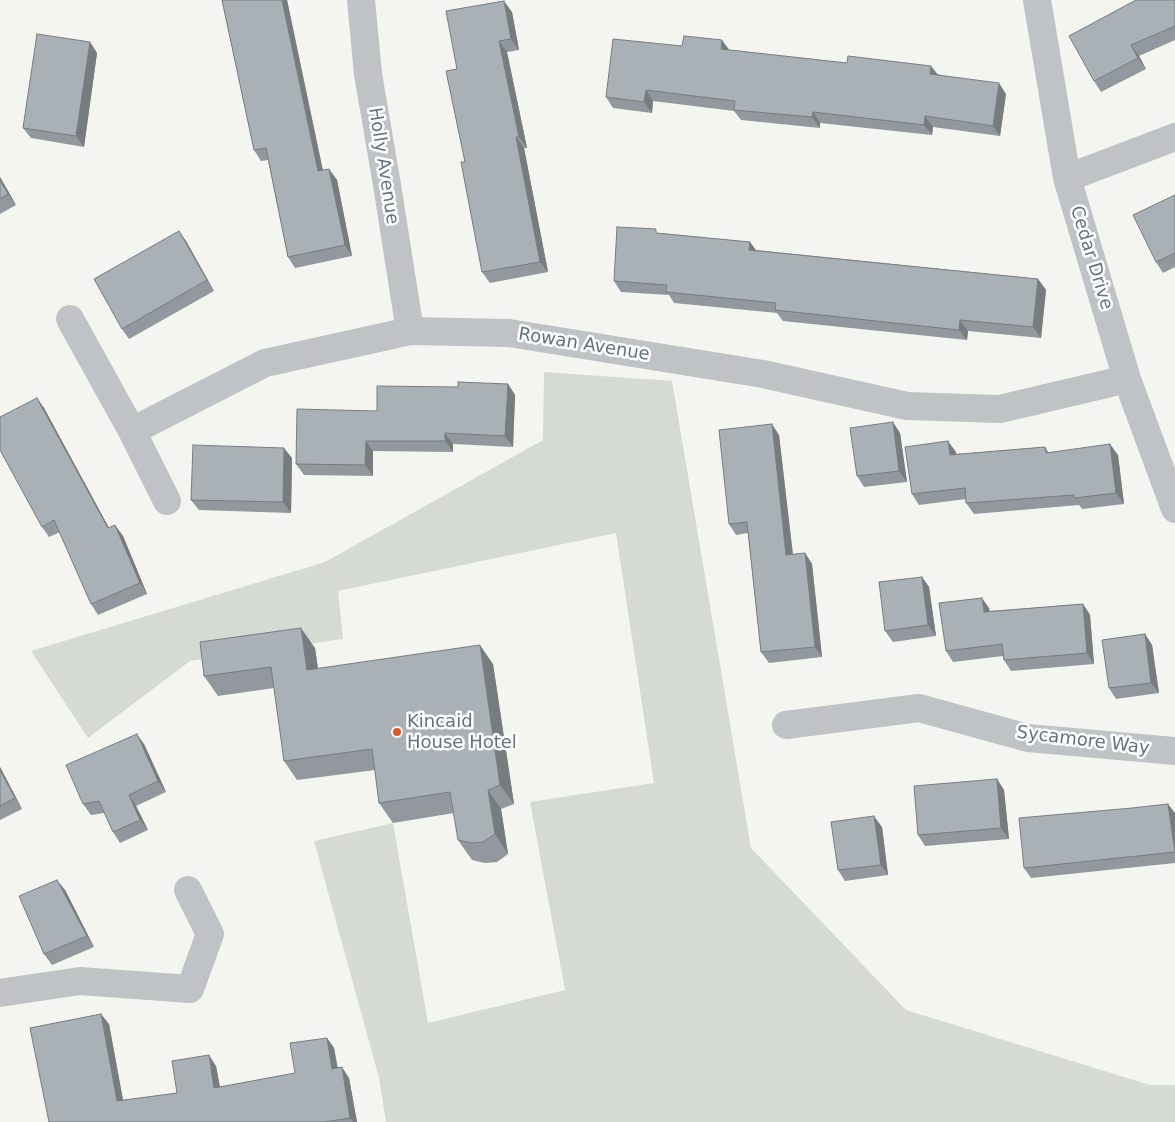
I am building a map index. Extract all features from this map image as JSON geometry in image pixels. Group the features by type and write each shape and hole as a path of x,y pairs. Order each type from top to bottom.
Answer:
{"street":[{"name":"Holly Avenue","path":"361,0 368,74 410,331"},
{"name":"Cedar Drive","path":"1037,0 1067,178 1127,379 1175,509"},
{"path":"1067,178 1175,137"},
{"path":"70,318 132,431 167,501"},
{"name":"Rowan Avenue","path":"132,431 265,363 410,331 509,334 762,374 907,406 1000,409 1127,379"},
{"name":"Sycamore Way","path":"786,725 919,708 1028,738 1175,751"},
{"path":"0,992 80,981 190,989 210,934 188,890"}],"shaded area":[{"path":"544,372 672,381 751,848 906,1010 1150,1085 1175,1085 1175,1122 386,1122 379,1078 314,841 393,823 428,1023 565,990 530,802 654,783 616,533 338,591 343,639 190,661 88,738 31,651 325,562 543,440"}],"building":[{"path":"222,0 282,0 318,171 329,169 345,245 288,257 266,148 254,150"},
{"path":"1136,0 1175,0 1175,26 1131,45 1138,58 1094,81 1069,36"},
{"path":"504,1 511,39 499,41 519,137 516,137 540,262 482,272 461,162 465,162 446,71 457,69 446,11"},
{"path":"37,34 90,42 76,136 23,128"},
{"path":"684,36 722,40 721,49 847,63 848,56 931,66 930,74 999,83 993,126 925,116 924,125 813,112 812,117 734,110 735,101 646,90 644,102 606,97 613,39 682,46"},
{"path":"0,180 8,194 0,199"},
{"path":"1175,195 1175,253 1156,262 1133,215"},
{"path":"617,227 656,229 656,233 750,242 749,250 1038,279 1033,327 960,320 959,330 775,310 776,303 666,292 667,285 614,281"},
{"path":"179,231 207,280 122,329 94,279"},
{"path":"458,382 508,384 505,436 445,433 445,441 366,441 365,465 296,464 297,409 377,411 377,386 458,387"},
{"path":"37,398 108,528 115,525 140,583 91,604 54,520 42,527 0,450 0,417"},
{"path":"893,422 899,471 857,476 850,428"},
{"path":"772,424 786,555 805,553 815,647 761,652 747,522 729,524 719,430"},
{"path":"948,441 950,455 1045,447 1046,453 1110,444 1116,493 1074,498 1074,495 966,503 965,488 912,494 905,447"},
{"path":"193,445 284,448 283,502 191,500"},
{"path":"922,577 928,625 885,631 879,582"},
{"path":"982,598 984,612 1083,604 1087,653 1004,660 1002,644 946,651 939,603"},
{"name":"Kincaid House Hotel","path":"301,628 307,670 480,645 500,785 488,790 495,834 483,842 472,843 458,840 450,792 379,803 372,749 284,761 271,667 204,676 200,642"},
{"path":"1145,634 1151,683 1109,688 1102,640"},
{"path":"137,734 158,781 129,795 140,820 113,832 99,801 83,804 66,765"},
{"path":"0,770 15,798 0,806"},
{"path":"997,779 1001,828 918,835 914,786"},
{"path":"1168,804 1175,852 1024,868 1019,818"},
{"path":"874,816 881,865 838,870 831,822"},
{"path":"57,880 87,936 44,954 19,896"},
{"path":"101,1014 117,1101 177,1093 172,1061 209,1055 214,1088 295,1073 290,1043 327,1038 332,1069 342,1067 350,1118 324,1122 49,1122 30,1028"}],"place":[{"name":"Kincaid House Hotel","path":"397,732"}]}
